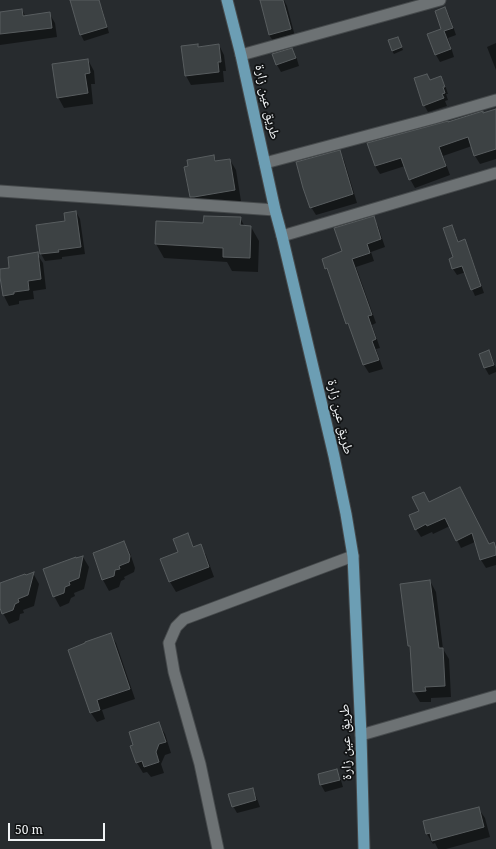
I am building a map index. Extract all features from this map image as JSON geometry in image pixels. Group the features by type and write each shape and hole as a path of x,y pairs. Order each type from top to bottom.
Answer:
{"main road":[{"name":"طريق عين زارة","path":"227,0 241,55 275,210 334,456 346,514 352,556 361,735 364,849"}],"street":[{"path":"241,55 440,0"},
{"path":"265,164 496,100"},
{"path":"282,236 496,173"},
{"path":"0,191 275,210"},
{"path":"218,849 200,764 174,672 169,643 176,627 184,619 352,556"},
{"path":"361,735 496,696"}],"building":[{"path":"70,0 99,0 107,27 80,35"},
{"path":"260,0 283,0 291,29 269,35"},
{"path":"445,7 453,28 444,31 451,49 435,55 427,34 441,29 435,11"},
{"path":"22,9 23,16 50,12 52,28 0,34 0,12"},
{"path":"398,37 402,47 392,51 388,40"},
{"path":"198,44 198,47 219,44 221,62 218,62 219,72 185,76 181,46"},
{"path":"292,48 296,58 276,65 272,54"},
{"path":"88,59 90,73 85,74 88,93 57,98 52,64"},
{"path":"427,74 430,80 441,76 445,87 443,87 445,93 442,94 444,98 423,106 414,78"},
{"path":"496,109 496,149 474,156 468,137 439,147 446,166 409,180 401,158 375,166 367,143 448,122 483,111 483,113"},
{"path":"340,150 353,194 310,208 296,162"},
{"path":"214,155 215,161 230,159 235,190 190,197 184,167 188,166 187,160"},
{"path":"76,211 81,247 58,250 59,252 40,254 36,225 65,221 64,213"},
{"path":"204,216 241,217 240,225 251,226 250,258 223,257 223,248 155,244 156,221 203,223"},
{"path":"374,216 381,239 367,244 370,253 352,259 372,315 368,316 376,339 372,341 379,360 363,365 348,323 346,324 327,268 325,269 322,259 342,251 334,228"},
{"path":"452,225 458,242 465,239 481,286 471,290 462,266 452,269 449,259 453,257 443,228"},
{"path":"38,252 41,279 28,281 29,290 14,292 14,294 3,296 0,269 9,268 8,257"},
{"path":"489,350 494,365 484,368 479,354"},
{"path":"460,487 489,544 494,542 496,555 480,560 472,533 456,541 445,518 427,526 426,524 415,530 409,515 419,511 412,497 424,492 429,502"},
{"path":"188,533 193,547 201,544 209,567 169,582 160,559 178,552 173,539"},
{"path":"124,541 130,556 129,562 119,566 120,569 115,570 114,576 102,580 93,553"},
{"path":"83,556 79,578 69,582 70,585 65,587 64,593 53,597 43,569 76,557"},
{"path":"34,572 28,595 18,599 19,602 15,604 13,610 2,614 0,608 0,583"},
{"path":"430,580 439,648 443,648 445,686 425,687 426,691 413,692 410,646 408,646 400,584"},
{"path":"111,633 130,689 97,700 100,710 90,713 68,650"},
{"path":"159,722 166,742 159,744 156,752 159,762 144,767 142,761 136,763 130,746 133,745 129,732"},
{"path":"337,769 340,780 320,785 318,774"},
{"path":"253,788 256,800 232,807 228,794"},
{"path":"479,807 484,827 432,841 430,833 426,834 423,821"}]}
